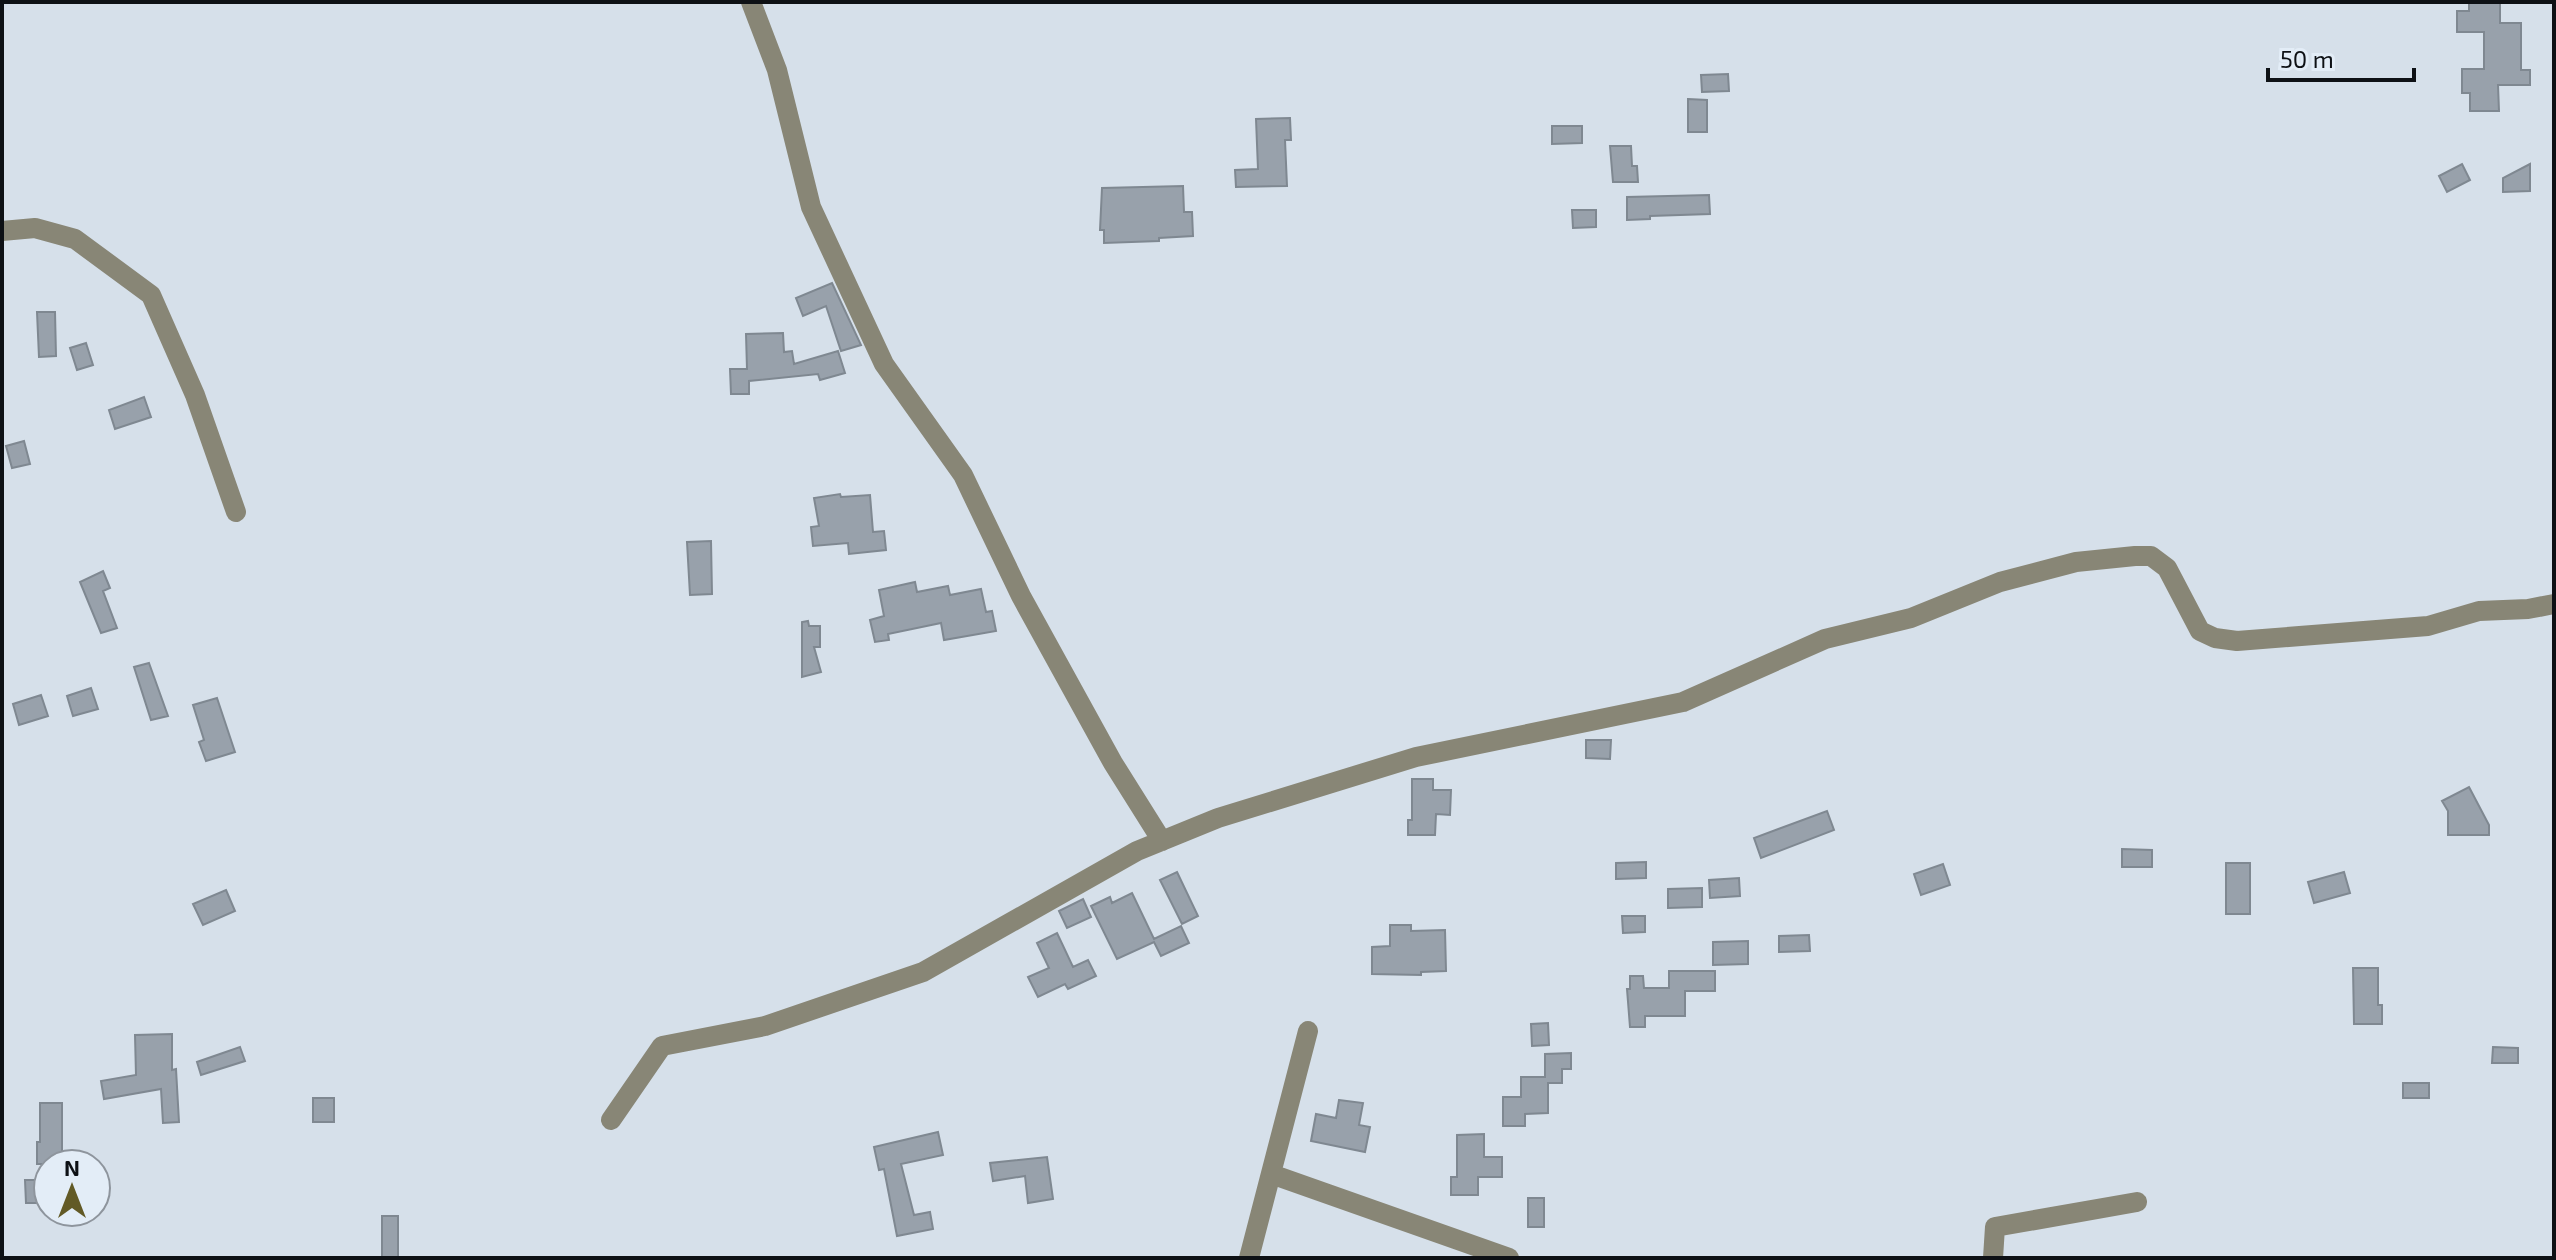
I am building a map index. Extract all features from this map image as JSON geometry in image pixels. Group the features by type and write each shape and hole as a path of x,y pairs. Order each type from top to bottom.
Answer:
{"street":[{"path":"751,2 777,70 811,207 884,364 963,475 1029,610 1113,763 1162,841"},
{"path":"2,231 35,228 75,239 151,295 195,395 236,512"},
{"path":"611,1120 662,1046 765,1026 923,972 1125,858 1218,818 1416,757 1683,702 1825,639 1911,618 2000,582 2076,562 2151,556 2167,568 2200,631 2215,638 2237,641 2428,626 2479,611 2528,609 2554,604"},
{"path":"1249,1258 1308,1031"},
{"path":"1271,1174 1509,1258"},
{"path":"1993,1258 1995,1227 2137,1202"}],"building":[{"path":"2469,2 2500,2 2500,23 2521,23 2521,70 2530,70 2530,85 2498,85 2499,111 2470,111 2470,93 2462,93 2462,69 2484,69 2484,32 2457,32 2457,11 2469,11"},
{"path":"1728,74 1729,91 1702,92 1701,75"},
{"path":"1688,99 1707,100 1707,132 1688,132"},
{"path":"1290,118 1291,140 1285,140 1287,186 1236,187 1235,170 1258,169 1256,119"},
{"path":"1552,126 1582,126 1582,143 1552,144"},
{"path":"1610,146 1631,146 1632,166 1637,166 1638,182 1613,182"},
{"path":"2462,164 2470,180 2447,192 2439,176"},
{"path":"2530,164 2530,191 2503,192 2503,178"},
{"path":"1183,186 1184,212 1192,212 1193,236 1104,243 1104,230 1100,230 1102,188"},
{"path":"1709,195 1710,214 1627,220 1627,197"},
{"path":"1572,210 1596,210 1596,227 1573,228"},
{"path":"832,283 861,345 841,351 826,306 803,316 796,298"},
{"path":"37,312 55,312 56,356 39,357"},
{"path":"783,333 784,352 792,351 794,364 838,351 845,373 820,380 818,374 749,381 749,394 731,394 730,369 747,369 746,334"},
{"path":"86,343 93,365 77,370 70,348"},
{"path":"144,397 151,417 115,429 109,410"},
{"path":"24,441 30,464 12,468 6,446"},
{"path":"840,494 841,497 870,495 873,532 884,531 886,550 849,554 848,543 813,546 811,527 819,526 814,498"},
{"path":"711,541 712,594 690,595 687,542"},
{"path":"103,571 110,588 103,591 117,628 101,633 80,582"},
{"path":"915,582 917,592 948,586 950,595 981,589 986,612 992,611 996,631 944,640 941,623 888,634 889,640 875,642 870,620 884,616 879,590"},
{"path":"808,621 809,626 820,626 820,647 814,647 821,672 802,677 802,622"},
{"path":"149,663 168,716 151,720 134,667"},
{"path":"91,688 98,709 73,716 67,696"},
{"path":"41,695 48,716 19,725 13,704"},
{"path":"217,698 235,752 206,761 199,742 204,740 193,705"},
{"path":"1586,740 1611,740 1610,759 1586,758"},
{"path":"1412,779 1433,779 1433,790 1451,790 1450,815 1436,814 1435,835 1408,835 1408,820 1412,820"},
{"path":"2469,787 2489,825 2489,835 2448,835 2448,811 2442,801"},
{"path":"1827,811 1834,830 1761,858 1754,838"},
{"path":"2122,849 2152,850 2152,867 2122,867"},
{"path":"1646,862 1646,878 1616,879 1616,863"},
{"path":"2226,863 2250,863 2250,914 2226,914"},
{"path":"1943,864 1950,885 1921,895 1914,874"},
{"path":"1177,872 1198,916 1182,924 1160,880"},
{"path":"2344,872 2350,893 2314,903 2308,882"},
{"path":"1739,878 1740,896 1710,898 1709,880"},
{"path":"1702,888 1702,907 1668,908 1668,889"},
{"path":"226,890 235,911 203,925 193,904"},
{"path":"1132,893 1154,939 1181,926 1189,943 1161,956 1154,942 1117,959 1091,906 1110,897 1112,903"},
{"path":"1083,899 1091,917 1067,928 1059,911"},
{"path":"1622,916 1645,916 1645,932 1623,933"},
{"path":"1390,925 1411,925 1411,931 1445,930 1446,971 1421,972 1421,975 1372,974 1372,947 1390,946"},
{"path":"1057,933 1073,967 1088,960 1096,976 1068,989 1065,984 1038,997 1028,977 1049,968 1037,943"},
{"path":"1809,935 1810,951 1779,952 1779,936"},
{"path":"1748,941 1748,964 1713,965 1713,942"},
{"path":"2353,968 2378,968 2378,1005 2382,1005 2382,1024 2354,1024"},
{"path":"1669,971 1715,971 1715,991 1685,991 1685,1016 1645,1016 1645,1027 1630,1027 1627,989 1630,989 1630,976 1643,976 1644,988 1669,988"},
{"path":"1548,1023 1549,1045 1532,1046 1531,1024"},
{"path":"172,1034 172,1070 176,1069 179,1122 163,1123 161,1089 104,1099 101,1081 136,1075 135,1035"},
{"path":"240,1047 245,1061 201,1075 197,1062"},
{"path":"2493,1047 2518,1048 2518,1063 2492,1063"},
{"path":"1571,1053 1571,1069 1562,1069 1562,1083 1548,1083 1548,1113 1525,1114 1525,1126 1503,1126 1503,1097 1521,1097 1521,1077 1545,1077 1545,1054"},
{"path":"2403,1083 2429,1083 2429,1098 2403,1098"},
{"path":"313,1098 334,1098 334,1122 313,1122"},
{"path":"1339,1100 1363,1103 1359,1125 1370,1127 1365,1152 1311,1141 1316,1114 1336,1118"},
{"path":"40,1103 62,1103 62,1148 37,1148 37,1142 40,1142"},
{"path":"938,1132 943,1155 901,1164 914,1215 930,1212 933,1229 897,1236 884,1169 879,1170 874,1147"},
{"path":"1484,1134 1484,1157 1502,1157 1502,1177 1478,1177 1478,1195 1451,1195 1451,1177 1457,1177 1457,1135"},
{"path":"1047,1157 1053,1199 1028,1203 1025,1176 993,1181 990,1163"},
{"path":"25,1180 32,1180 32,1203 26,1203"},
{"path":"1528,1198 1544,1198 1544,1227 1528,1227"},
{"path":"382,1216 398,1216 398,1258 382,1258"}]}
